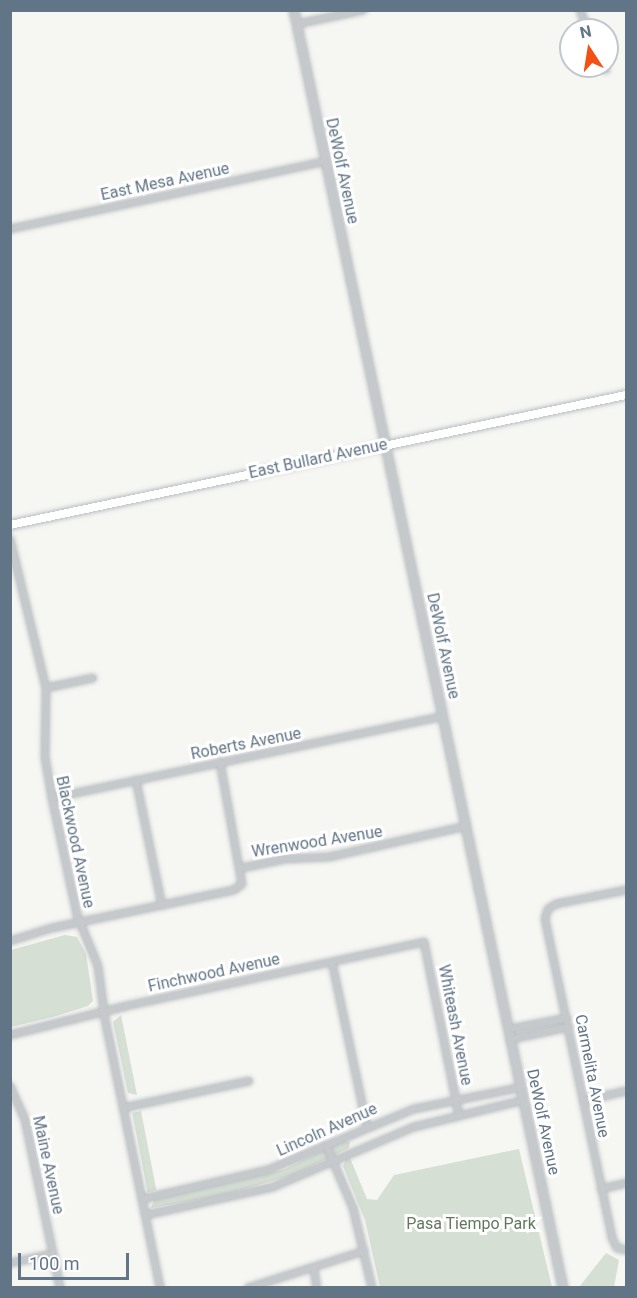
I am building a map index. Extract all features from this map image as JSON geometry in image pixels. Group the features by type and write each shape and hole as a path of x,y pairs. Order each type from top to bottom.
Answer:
{"main road":[{"name":"East Bullard Avenue","path":"10,525 627,395"}],"street":[{"name":"DeWolf Avenue","path":"294,10 563,1287"},
{"path":"297,24 364,10"},
{"name":"East Mesa Avenue","path":"10,229 326,161"},
{"name":"Blackwood Avenue","path":"10,539 46,688 45,757 52,798 80,922 98,966 103,1011 160,1287"},
{"path":"46,688 93,678"},
{"name":"Roberts Avenue","path":"52,798 444,716"},
{"path":"220,762 242,868"},
{"path":"136,780 162,905"},
{"name":"Wrenwood Avenue","path":"10,941 80,922 234,891 242,884 242,868 285,859 329,857 467,826"},
{"name":"Carmelita Avenue","path":"627,890 548,909 545,919 602,1189 617,1248 627,1250"},
{"name":"Finchwood Avenue","path":"10,1035 103,1011 424,942"},
{"name":"Whiteash Avenue","path":"424,942 459,1114"},
{"path":"332,962 368,1126"},
{"path":"510,1029 567,1018"},
{"path":"512,1039 568,1027"},
{"path":"123,1108 249,1081"},
{"name":"Maine Avenue","path":"10,1086 25,1120 60,1287"},
{"name":"Lincoln Avenue","path":"143,1199 268,1170 368,1126 414,1109 522,1087"},
{"path":"583,1101 627,1091"},
{"name":"Lincoln Avenue","path":"146,1215 251,1193 383,1138 459,1114 524,1100"},
{"path":"326,1145 353,1208 372,1287"},
{"path":"602,1189 627,1183"},
{"path":"248,1287 314,1270 364,1251"},
{"path":"10,1263 53,1254"},
{"path":"314,1270 317,1287"}],"green space":[{"path":"65,935 77,937 86,954 93,1001 88,1006 11,1027 11,950"},
{"path":"121,1015 137,1095 128,1093 113,1022"},
{"path":"141,1111 156,1191 148,1192 132,1113"},
{"path":"344,1140 350,1142 349,1148 293,1175 224,1195 151,1208 154,1199 285,1169"},
{"name":"Pasa Tiempo Park","path":"519,1149 552,1287 380,1287 365,1220 343,1166 346,1159 350,1158 367,1199 377,1200 394,1175"},
{"path":"606,1253 619,1260 614,1287 579,1287"}]}
